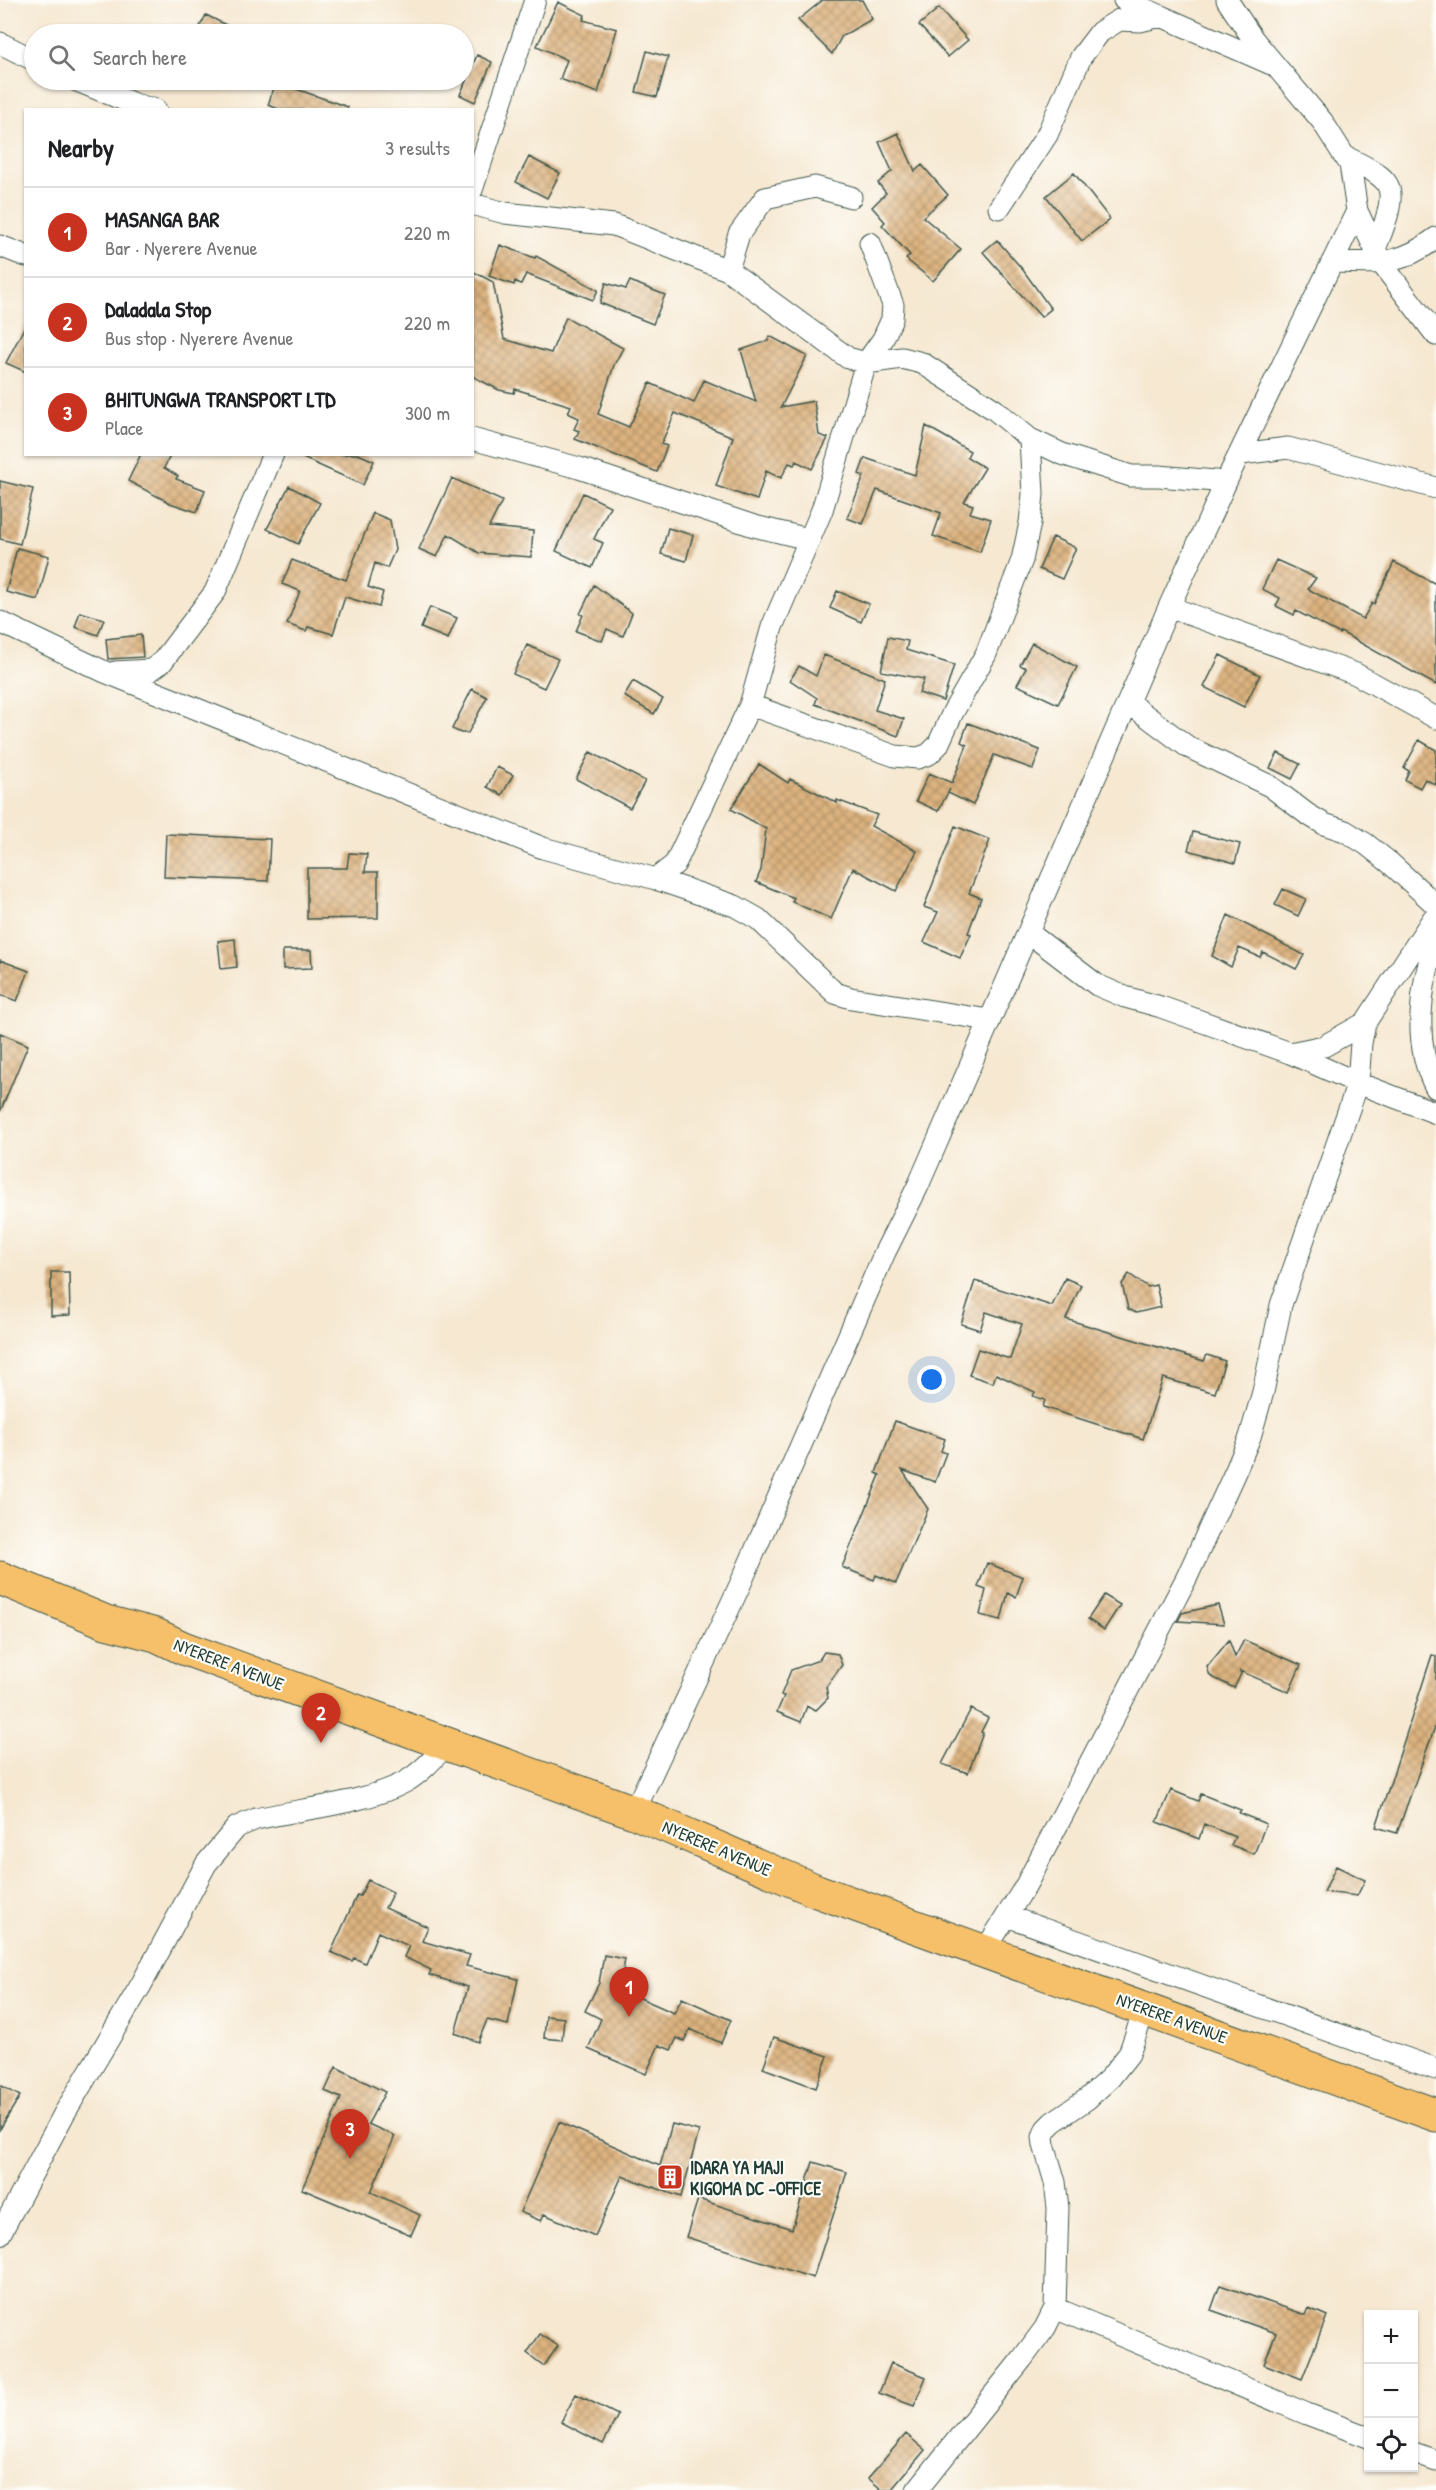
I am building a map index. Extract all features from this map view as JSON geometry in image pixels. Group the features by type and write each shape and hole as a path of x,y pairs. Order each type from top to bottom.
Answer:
{"main road":[{"name":"NYERERE AVENUE","path":"0,1578 106,1622 156,1635 183,1648 634,1812 817,1892 1436,2115"}],"street":[{"path":"474,184 536,0"},
{"path":"1124,0 1276,66"},
{"path":"1227,0 1276,66 1322,121 1350,164 1357,211 1379,256 1436,335"},
{"path":"999,208 1047,135 1081,57 1100,32 1119,20 1140,21 1161,16"},
{"path":"0,43 24,55"},
{"path":"96,90 128,105 145,108"},
{"path":"1343,155 1388,184 1390,208 1379,256"},
{"path":"728,270 739,234 765,198 814,187 851,197"},
{"path":"474,205 505,213 614,225 728,270 848,358 866,363 902,358 922,363 995,410 1030,439 1062,454 1131,476 1226,482"},
{"path":"634,1812 740,1585 885,1252 918,1186 1130,703 1169,608 1226,482 1357,211"},
{"path":"1332,262 1379,256 1406,257 1436,237"},
{"path":"656,879 675,864 750,705 772,627 808,538 822,510 866,363 883,339 892,319 886,281 875,263 870,243"},
{"path":"0,246 24,255"},
{"path":"750,705 895,756 918,759 929,754 938,745 952,712 986,654 1022,560 1030,523 1033,494 1030,439"},
{"path":"474,440 579,468 754,526 808,538"},
{"path":"1241,454 1288,448 1436,488"},
{"path":"105,672 151,670 170,653 215,592 272,456"},
{"path":"1169,608 1356,674 1436,718"},
{"path":"0,622 105,672 543,848 656,879 735,906 758,919 836,993 851,998 989,1020"},
{"path":"1130,703 1188,747 1270,786 1307,814 1324,824 1345,831 1366,844 1406,876 1436,905"},
{"path":"984,1952 1026,1886 1187,1577 1236,1470 1250,1437 1263,1392 1281,1305 1358,1083 1365,1023 1436,914"},
{"path":"1029,933 1097,986 1290,1053 1358,1083 1436,1113"},
{"path":"1436,940 1430,959 1421,1019 1422,1049 1436,1088"},
{"path":"1290,1053 1323,1046 1365,1023"},
{"path":"0,2234 64,2114 141,1985 195,1884 221,1844 237,1827 256,1819 382,1794 407,1781 428,1765 446,1745"},
{"path":"1007,1916 1436,2069"},
{"path":"916,2490 1022,2359 1045,2328 1055,2308 1058,2208 1055,2182 1043,2137 1046,2129 1053,2122 1087,2099 1110,2078 1129,2054 1144,2008"},
{"path":"1055,2308 1307,2414 1364,2435"},
{"path":"1418,2455 1436,2461"}],"building":[{"path":"823,0 862,0 872,19 842,36 832,54 798,20"},
{"path":"558,2 585,15 583,20 617,29 598,93 560,79 567,60 537,46"},
{"path":"939,8 968,40 948,57 919,25"},
{"path":"206,15 224,24 201,24"},
{"path":"647,51 668,57 657,97 636,92"},
{"path":"477,55 492,62 475,102 460,95 462,90 474,90 474,62"},
{"path":"273,90 299,90 348,107 276,108 268,105"},
{"path":"898,133 915,171 922,165 948,195 923,217 961,249 933,281 906,259 910,255 882,225 885,222 872,207 886,193 878,183 892,171 879,142"},
{"path":"529,157 560,173 547,198 516,182"},
{"path":"1074,173 1110,219 1082,241 1046,196"},
{"path":"997,240 1023,270 1051,309 1041,317 983,252"},
{"path":"500,245 535,258 536,256 598,290 593,300 526,274 521,284 515,281 514,285 489,276"},
{"path":"474,272 493,282 504,339 551,353 566,317 623,348 614,365 598,414 629,427 650,383 694,403 704,380 756,402 741,350 768,341 770,336 807,356 781,407 814,401 819,435 828,438 812,469 796,461 794,465 789,463 781,478 766,471 757,500 716,486 733,437 675,413 661,444 667,446 657,472 575,439 579,431 574,429 579,418 568,413 571,406 515,389 514,393 499,390 474,377"},
{"path":"630,281 665,295 653,324 600,303 606,283 626,289"},
{"path":"24,328 24,371 6,363"},
{"path":"926,426 970,451 967,457 985,468 964,502 973,505 970,513 991,519 980,552 933,536 941,513 877,490 863,524 847,518 864,476 859,474 865,458 915,475"},
{"path":"140,456 170,456 164,468 178,476 176,479 205,490 197,512 170,503 128,481"},
{"path":"298,456 363,456 374,461 363,485"},
{"path":"452,478 502,501 489,527 533,531 531,557 479,553 448,534 437,557 419,549"},
{"path":"0,481 33,489 20,544 0,539"},
{"path":"289,486 320,503 298,544 267,529"},
{"path":"583,493 610,506 594,539 603,543 592,568 556,551"},
{"path":"373,513 390,520 395,550 387,568 375,563 368,587 383,592 379,607 345,597 333,634 308,627 306,631 287,624 300,591 282,584 292,560 346,580"},
{"path":"668,528 693,535 686,561 661,554"},
{"path":"1053,537 1076,548 1062,579 1039,569"},
{"path":"17,548 49,556 38,600 6,592"},
{"path":"1276,560 1316,578 1308,589 1363,619 1372,603 1374,604 1394,562 1436,584 1436,685 1341,632 1340,634 1296,611 1294,615 1276,606 1280,598 1262,589"},
{"path":"594,585 632,613 623,636 607,629 602,641 576,631 583,615 580,614"},
{"path":"837,591 869,604 861,622 830,608"},
{"path":"430,607 457,618 448,639 421,628"},
{"path":"80,612 104,619 98,635 75,627"},
{"path":"141,635 143,657 108,659 106,639"},
{"path":"888,637 908,641 906,650 954,665 943,701 919,693 924,679 881,671"},
{"path":"1032,643 1077,667 1058,704 1017,685 1026,668 1020,665"},
{"path":"527,645 558,659 544,688 513,674"},
{"path":"824,655 885,679 875,710 904,719 898,736 815,704 817,698 790,680 799,666 816,676"},
{"path":"1220,655 1260,675 1244,707 1204,687"},
{"path":"633,681 663,699 654,714 624,696"},
{"path":"472,689 487,697 468,733 461,733 452,729"},
{"path":"968,723 1040,750 1033,769 994,755 973,805 948,793 950,789 938,811 916,801 929,773 952,783 967,745 961,742"},
{"path":"1419,740 1436,750 1436,785 1425,779 1420,788 1405,780 1409,771 1404,768"},
{"path":"590,752 645,781 630,808 576,779"},
{"path":"1278,753 1300,764 1292,779 1270,768"},
{"path":"759,764 788,783 790,779 837,803 837,800 877,815 871,826 917,851 896,891 853,868 831,919 792,902 794,898 756,882 761,870 766,829 731,809"},
{"path":"497,767 513,775 502,795 487,787"},
{"path":"955,826 990,840 969,893 981,898 968,933 971,934 960,958 924,942 938,912 924,907"},
{"path":"1193,832 1240,844 1235,863 1188,850"},
{"path":"166,834 270,839 268,881 164,877"},
{"path":"349,853 367,854 365,872 378,872 378,918 307,919 307,868 347,868"},
{"path":"1283,889 1306,899 1298,916 1275,905"},
{"path":"1228,915 1304,955 1296,969 1263,952 1260,957 1239,948 1231,967 1212,956"},
{"path":"235,939 237,967 221,969 218,941"},
{"path":"283,950 311,950 312,968 283,969"},
{"path":"0,960 29,971 17,1001 0,995"},
{"path":"0,1033 28,1045 0,1112"},
{"path":"51,1272 69,1272 70,1315 51,1316"},
{"path":"1129,1274 1148,1287 1156,1285 1161,1307 1136,1313 1128,1309 1122,1284"},
{"path":"1065,1278 1081,1285 1066,1319 1204,1361 1207,1355 1225,1361 1215,1393 1163,1378 1143,1439 1043,1407 1045,1400 1033,1396 1035,1392 996,1374 993,1383 969,1375 978,1349 1010,1359 1022,1324 986,1312 980,1330 961,1324 975,1281 1052,1306"},
{"path":"895,1421 945,1439 941,1451 946,1453 935,1482 902,1470 928,1509 896,1583 876,1575 874,1580 842,1567 880,1475 876,1473"},
{"path":"987,1563 1023,1577 1016,1597 1008,1593 1001,1620 980,1615 986,1590 978,1587"},
{"path":"1104,1595 1120,1605 1104,1630 1088,1619"},
{"path":"1218,1605 1224,1624 1178,1621 1182,1613"},
{"path":"1229,1640 1235,1657 1244,1640 1301,1665 1289,1692 1240,1671 1241,1674 1234,1688 1210,1676 1207,1667"},
{"path":"824,1652 838,1654 842,1665 826,1687 828,1698 816,1710 807,1706 801,1722 777,1712 791,1670 819,1660"},
{"path":"1432,1655 1436,1656 1436,1724 1397,1833 1376,1827"},
{"path":"971,1709 988,1718 968,1773 942,1764"},
{"path":"1171,1790 1198,1801 1201,1794 1241,1810 1239,1813 1266,1824 1254,1854 1231,1845 1235,1837 1204,1824 1199,1839 1157,1822"},
{"path":"1336,1866 1365,1880 1357,1896 1324,1892"},
{"path":"368,1880 393,1892 385,1908 428,1927 422,1941 470,1955 466,1966 518,1979 508,2025 487,2020 478,2042 455,2033 468,1987 429,1975 431,1970 404,1957 409,1946 378,1932 365,1963 354,1958 352,1961 331,1952 357,1895 360,1896"},
{"path":"604,1955 625,1959 620,1989 674,2013 682,1998 731,2020 721,2043 690,2029 684,2041 677,2038 671,2050 659,2045 646,2074 588,2049 601,2019 585,2011 599,1983"},
{"path":"546,2016 564,2018 562,2040 544,2038"},
{"path":"774,2037 828,2056 816,2088 763,2068"},
{"path":"336,2067 385,2092 368,2124 395,2136 371,2192 420,2215 411,2235 302,2189 341,2098 325,2091"},
{"path":"0,2085 20,2096 0,2129"},
{"path":"559,2122 660,2166 672,2124 699,2131 681,2197 622,2176 595,2236 544,2214 541,2221 520,2212"},
{"path":"813,2162 847,2172 813,2278 686,2237 698,2199 792,2229"},
{"path":"1220,2285 1306,2315 1309,2308 1327,2316 1302,2379 1264,2364 1276,2333 1211,2310"},
{"path":"540,2334 558,2346 544,2366 527,2353"},
{"path":"891,2363 926,2377 914,2406 879,2393"},
{"path":"576,2394 618,2415 603,2444 561,2422"},
{"path":"906,2434 925,2450 891,2490 882,2490 868,2478"}],"place":[{"name":"Daladala Stop","path":"321,1743"},
{"name":"MASANGA BAR","path":"629,2017"},
{"name":"BHITUNGWA TRANSPORT LTD","path":"350,2159"},
{"name":"IDARA YA MAJI KIGOMA DC -OFFICE","path":"670,2177"}]}
